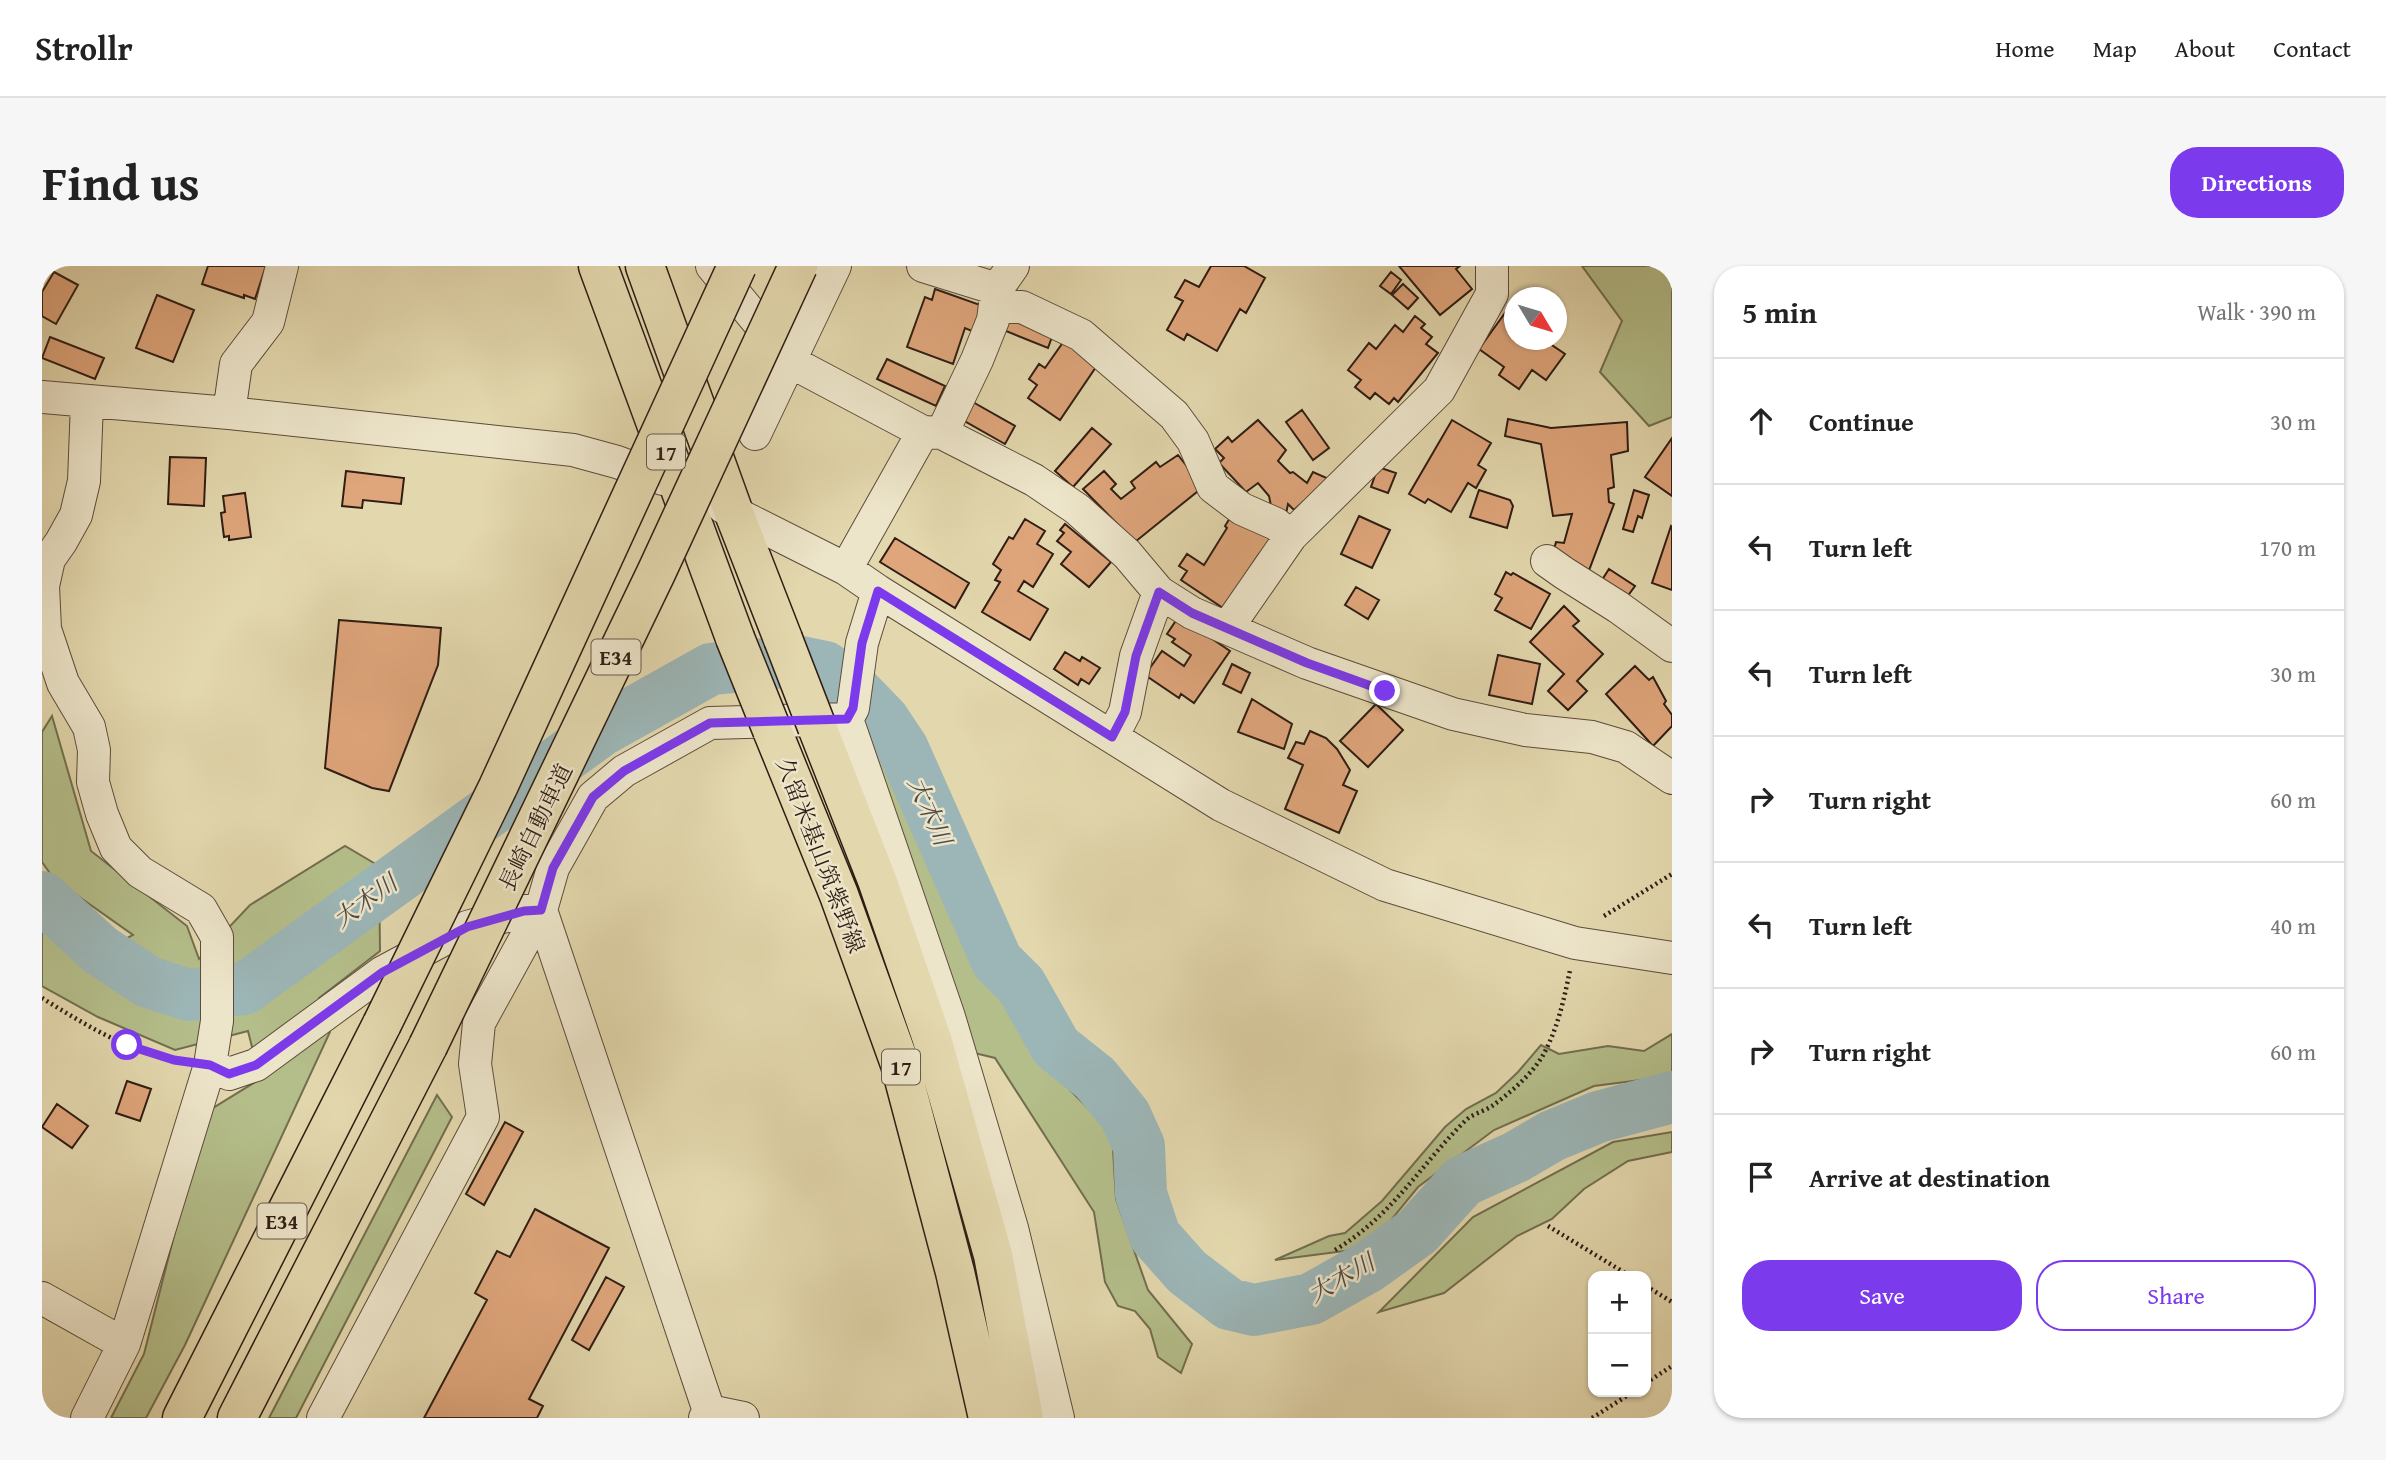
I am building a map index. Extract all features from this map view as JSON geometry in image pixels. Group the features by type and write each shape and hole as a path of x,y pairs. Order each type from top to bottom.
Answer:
{"main road":[{"name":"久留米基山筑紫野線","path":"598,266 735,638 839,895 900,1064 955,1272 988,1418"},
{"name":"久留米基山筑紫野線","path":"645,266 734,513 783,639 839,718 877,880 932,1039 993,1255 1024,1418"},
{"name":"E34","path":"182,1418 382,1024 498,787 737,266"},
{"name":"長崎自動車道","path":"237,1418 428,1045 650,585 798,266"}],"street":[{"path":"229,413 236,364 268,322 282,266"},
{"path":"712,266 791,362 932,433 1034,480 1077,509 1127,554 1159,592 1192,613 1307,663 1453,713 1525,730 1592,737 1626,747 1648,759 1672,778"},
{"path":"755,434 835,266"},
{"path":"923,266 1001,287 1021,307 1081,335 1174,415 1193,441 1213,487 1242,509 1276,524 1291,536"},
{"path":"1228,627 1291,536 1439,390 1492,294 1492,266"},
{"path":"846,569 978,360 993,320 1001,287"},
{"path":"42,397 229,413 573,450 617,462 677,484 846,569 1221,805 1385,885 1574,943 1672,958"},
{"path":"87,402 84,481 76,514 49,559 43,586 45,629 63,682 89,727 94,750 93,782 102,814 117,848 140,872 201,909 217,937 217,1021 210,1065 124,1344 87,1418"},
{"path":"1547,561 1672,646"},
{"path":"878,591 839,718 949,1017 1012,1228 1058,1418"},
{"path":"1112,737 1125,712 1136,656 1159,592"},
{"path":"323,1418 483,1117 475,1064 479,1023 541,910 553,868 593,797 624,771 710,723 839,718"},
{"path":"210,1065 229,1074 256,1065 383,972 467,927 524,911 541,910"},
{"path":"541,910 707,1414 743,1418"},
{"path":"42,1298 124,1344"}],"path":[{"path":"1335,1250 1361,1234 1382,1214 1466,1119 1491,1107 1520,1083 1541,1059 1554,1033 1574,943 1585,928 1672,874"},
{"path":"42,998 91,1028 127,1045 174,1060 210,1065"},
{"path":"1548,1226 1622,1271"},
{"path":"1651,1289 1672,1302"},
{"path":"1651,1380 1672,1366"},
{"path":"1592,1418 1625,1397"}],"green space":[{"path":"1582,266 1672,266 1672,417 1649,426 1600,372 1622,321"},
{"path":"52,716 91,851 187,926 199,959 250,905 345,846 379,866 380,951 319,998 330,1032 185,1345 146,1418 111,1418 144,1354 205,1113 260,1079 248,1031 175,1050 98,1017 42,986 42,915 91,958 133,935 54,879 42,862 42,732"},
{"path":"865,744 897,769 963,939 1035,1054 1112,1133 1116,1199 1148,1290 1192,1344 1181,1373 1158,1357 1150,1329 1135,1311 1118,1306 1105,1282 1094,1212 995,1058 970,1052"},
{"path":"1672,1034 1672,1076 1594,1086 1494,1130 1418,1187 1383,1230 1352,1250 1275,1260 1329,1236 1345,1233 1382,1201 1445,1127 1466,1109 1496,1093 1541,1045 1559,1054 1608,1046 1644,1051"},
{"path":"437,1095 452,1117 296,1418 269,1418"},
{"path":"1672,1132 1672,1152 1628,1161 1584,1189 1552,1219 1517,1236 1444,1293 1379,1312 1473,1217 1613,1142"}],"building":[{"path":"208,266 266,266 255,299 202,284"},
{"path":"1211,266 1244,266 1265,278 1246,313 1240,309 1217,351 1187,334 1184,340 1167,330 1183,301 1175,297 1185,280 1199,287"},
{"path":"1399,266 1460,266 1456,269 1472,289 1440,315"},
{"path":"54,272 78,285 56,324 42,316 42,292"},
{"path":"1391,272 1401,280 1391,294 1380,286"},
{"path":"1403,284 1418,298 1408,309 1392,295"},
{"path":"935,289 983,306 974,332 965,328 953,364 907,347 925,297 932,300"},
{"path":"157,295 194,310 173,362 136,348"},
{"path":"1504,314 1504,350 1559,350 1565,354 1546,380 1532,370 1519,389 1499,375 1504,367 1479,349"},
{"path":"1006,316 1053,334 1048,348 1001,329"},
{"path":"1415,316 1425,324 1421,328 1432,337 1426,344 1438,353 1398,402 1394,398 1389,404 1375,393 1370,399 1355,387 1361,380 1348,370 1369,343 1376,349 1395,325 1403,332"},
{"path":"50,337 104,358 95,379 42,358"},
{"path":"1064,341 1098,364 1060,420 1028,398 1037,385 1029,379 1039,364 1045,368"},
{"path":"887,359 945,386 936,406 877,379"},
{"path":"971,401 1015,426 1005,444 961,419"},
{"path":"1302,410 1329,448 1313,460 1286,422"},
{"path":"1508,419 1551,428 1627,422 1628,451 1611,455 1614,487 1608,489 1609,502 1614,504 1588,573 1553,553 1556,542 1564,543 1572,514 1553,516 1541,444 1505,436"},
{"path":"1258,420 1286,450 1278,461 1290,473 1293,472 1307,483 1313,472 1329,479 1294,510 1288,504 1286,514 1272,511 1269,496 1258,483 1246,492 1219,463 1224,458 1215,449 1228,437 1232,442"},
{"path":"1452,420 1491,443 1478,465 1486,470 1476,488 1468,483 1451,512 1428,499 1425,503 1409,494"},
{"path":"1092,428 1111,444 1073,487 1055,471"},
{"path":"1672,438 1672,496 1645,477"},
{"path":"1178,455 1203,487 1135,542 1083,489 1104,471 1116,484 1111,489 1121,499 1135,488 1131,482 1156,462 1160,467"},
{"path":"170,457 206,458 204,506 168,504"},
{"path":"1378,467 1396,473 1388,493 1371,487"},
{"path":"346,471 404,478 401,504 363,500 362,508 342,506"},
{"path":"1479,490 1510,500 1513,506 1507,528 1470,517"},
{"path":"1634,490 1649,495 1642,518 1638,516 1633,532 1623,529"},
{"path":"245,493 251,537 229,540 229,536 224,537 221,513 225,512 223,496"},
{"path":"1233,513 1275,540 1264,557 1259,554 1223,608 1181,580 1187,571 1179,566 1187,554 1204,565"},
{"path":"1359,516 1390,530 1372,568 1341,554"},
{"path":"1025,519 1045,531 1037,544 1053,554 1033,587 1024,581 1018,591 1048,609 1030,640 982,612 1000,582 995,580 1001,570 993,564 1009,537 1013,539"},
{"path":"1065,524 1111,562 1089,587 1061,564 1071,552 1057,541 1064,533 1060,530"},
{"path":"1672,527 1672,590 1652,583"},
{"path":"895,538 969,583 955,608 880,562"},
{"path":"1609,569 1635,586 1627,597 1602,580"},
{"path":"1506,572 1511,575 1513,573 1550,594 1531,629 1495,610 1502,598 1495,594"},
{"path":"1356,587 1379,600 1368,619 1345,605"},
{"path":"1564,606 1579,621 1573,626 1603,654 1577,681 1587,691 1568,710 1548,691 1564,674 1530,642"},
{"path":"1177,619 1190,624 1230,651 1194,703 1181,694 1179,698 1145,675 1162,651 1184,666 1191,655 1172,642 1175,639 1167,634"},
{"path":"339,620 441,628 438,665 389,791 372,788 325,768"},
{"path":"1065,652 1080,661 1082,657 1100,668 1089,684 1081,679 1078,685 1054,669"},
{"path":"1498,655 1540,664 1532,704 1489,695"},
{"path":"1232,664 1250,673 1241,693 1223,684"},
{"path":"1635,666 1649,680 1653,677 1666,701 1664,704 1672,715 1672,726 1653,746 1606,694"},
{"path":"1252,699 1292,724 1284,749 1238,732"},
{"path":"1376,704 1403,730 1368,767 1340,741"},
{"path":"1310,731 1326,738 1337,749 1350,770 1343,785 1357,791 1339,833 1285,809 1303,765 1288,758 1296,742 1304,744"},
{"path":"127,1081 151,1089 140,1121 116,1113"},
{"path":"57,1104 88,1126 72,1148 42,1127"},
{"path":"505,1122 523,1132 484,1205 466,1194"},
{"path":"535,1209 609,1248 529,1399 543,1406 537,1418 424,1418 487,1300 475,1293 497,1251 510,1257"},
{"path":"606,1277 624,1287 589,1350 572,1340"}],"waterway":[{"name":"大木川","path":"42,897 100,950 148,982 189,995 244,989 602,730 711,669 796,661 825,667 849,684 883,719 903,749 997,961 1021,985 1056,1047 1095,1078 1125,1115 1139,1146 1141,1194 1155,1236 1187,1272 1229,1304 1254,1310 1311,1299 1368,1267 1417,1232 1463,1181 1516,1157 1552,1136 1598,1117 1672,1097"}],"route":[{"path":"127,1045 174,1060 210,1065 229,1074 256,1065 383,972 467,927 524,911 541,910 553,868 593,797 624,771 710,723 847,719 853,708 862,643 878,591 1112,737 1125,712 1136,656 1159,592 1192,613 1307,663 1385,691"}]}
